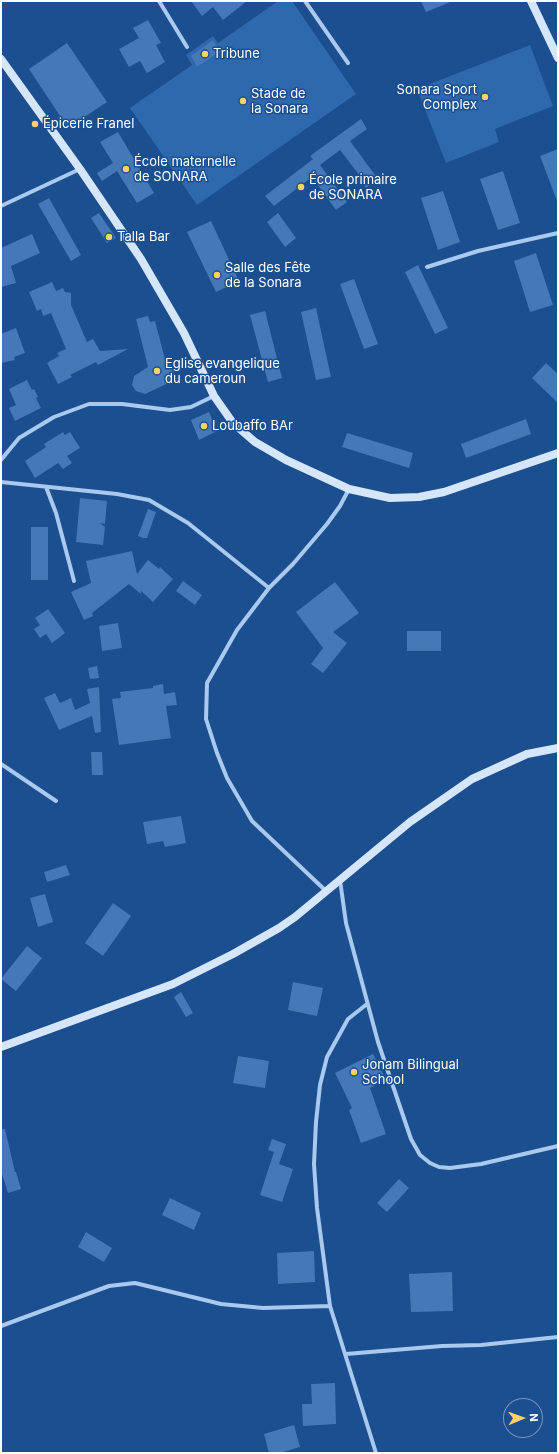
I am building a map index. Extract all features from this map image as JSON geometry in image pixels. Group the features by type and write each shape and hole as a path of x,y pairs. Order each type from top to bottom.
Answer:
{"street":[{"path":"159,1 187,46"},
{"path":"305,1 348,64"},
{"path":"530,1 558,58"},
{"path":"1,59 80,169 141,259 184,333 214,396 233,423 255,442 286,460 349,489 390,498 419,497 444,492 558,452"},
{"path":"1,206 80,169"},
{"path":"427,267 478,251 558,233"},
{"path":"1,460 19,438 54,417 89,404 122,404 170,410 191,407 214,396"},
{"path":"1,482 117,494 149,500 188,523 269,588"},
{"path":"46,487 56,513 74,581"},
{"path":"326,891 252,821 227,778 217,754 206,719 207,683 237,630 269,588 293,564 323,530 340,506 349,489"},
{"path":"1,1047 173,984 279,928 410,822 472,779 527,754 558,748"},
{"path":"1,764 56,801"},
{"path":"340,879 346,923 367,1004 387,1073 411,1139 420,1155 430,1163 439,1167 463,1167 558,1146"},
{"path":"367,1004 348,1019 327,1056 320,1085 314,1164 317,1208 330,1306 376,1453"},
{"path":"1,1326 109,1286 135,1283 221,1304 263,1308 330,1306"},
{"path":"346,1354 442,1346 481,1345 558,1337"}],"shaded area":[{"name":"Stade de la Sonara","path":"278,1 292,1 356,94 197,205 130,108 192,65 186,55 213,36 218,43"},
{"name":"Sonara Sport Complex","path":"530,45 553,106 495,129 499,142 446,163 417,89"}],"building":[{"path":"191,1 247,1 223,20 213,7 202,16"},
{"path":"421,1 453,1 426,12"},
{"path":"148,20 161,43 156,45 165,62 147,73 140,61 129,67 119,49 139,38 133,28"},
{"name":"Tribune","path":"213,40 220,51 197,67 191,56"},
{"path":"67,43 107,102 68,128 29,69"},
{"path":"361,119 367,129 350,141 378,179 366,188 358,177 360,176 340,150 320,165 347,202 336,210 312,177 274,206 265,196 313,159 310,156"},
{"path":"118,132 154,193 137,203 117,171 102,181 97,173 113,163 100,142"},
{"path":"558,149 558,201 557,201 540,156"},
{"path":"503,171 520,223 498,230 480,179"},
{"path":"443,191 460,242 438,250 421,198"},
{"path":"49,198 81,255 71,261 38,204"},
{"path":"99,213 116,238 107,243 91,218"},
{"path":"278,213 296,238 285,247 267,222"},
{"path":"211,221 239,281 216,292 187,232"},
{"path":"32,234 40,253 11,266 16,283 1,287 1,248"},
{"path":"536,253 553,305 530,312 514,261"},
{"path":"418,265 448,328 435,334 405,272"},
{"path":"354,279 378,344 364,349 340,284"},
{"path":"52,282 56,291 63,288 65,292 71,293 71,305 87,342 93,339 100,351 128,349 98,365 96,362 70,375 72,377 58,384 47,363 59,356 57,353 66,349 51,313 43,316 41,309 37,311 29,292"},
{"path":"316,308 331,377 316,380 301,312"},
{"path":"265,311 282,378 268,382 250,315"},
{"path":"148,316 150,322 155,321 165,359 167,358 177,379 145,394 136,391 132,385 134,376 148,367 136,319"},
{"path":"16,328 25,353 14,357 15,360 1,363 1,334"},
{"path":"546,363 558,374 558,403 532,378"},
{"path":"27,380 32,390 34,389 38,397 36,398 41,408 15,421 9,408 16,405 9,389"},
{"name":"Loubaffo BAr","path":"209,412 217,431 199,440 191,420"},
{"path":"526,419 531,434 466,458 461,444"},
{"path":"63,432 65,435 70,432 80,448 67,456 72,463 63,469 58,463 35,478 25,461 46,447 44,444"},
{"path":"347,433 413,453 409,468 342,447"},
{"path":"80,498 107,501 105,524 100,523 105,527 103,545 76,542"},
{"path":"148,509 156,512 147,538 143,538 138,536"},
{"path":"31,527 48,527 48,580 31,580"},
{"path":"132,551 137,574 148,560 159,569 160,567 173,579 153,602 141,591 141,594 129,584 92,613 93,616 84,620 71,592 91,583 86,561"},
{"path":"183,581 202,595 195,605 176,591"},
{"path":"335,582 359,613 333,632 347,643 323,673 311,664 323,648 296,612"},
{"path":"48,609 65,633 52,643 46,634 40,638 34,629 40,625 35,618"},
{"path":"118,623 122,648 102,651 99,626"},
{"path":"407,631 441,631 441,651 407,651"},
{"path":"97,666 99,678 90,679 88,668"},
{"path":"163,684 164,694 175,692 177,705 166,706 171,738 119,745 112,699 121,698 120,692 153,688 153,686"},
{"path":"99,687 101,732 95,733 92,716 59,730 44,698 55,693 60,703 71,698 75,710 90,703 87,689"},
{"path":"91,752 102,752 103,775 92,775"},
{"path":"181,816 186,843 165,847 163,841 147,844 143,822"},
{"path":"66,865 70,875 47,882 44,872"},
{"path":"45,894 53,922 38,927 30,898"},
{"path":"113,903 131,916 103,956 85,943"},
{"path":"27,946 42,958 16,991 1,979"},
{"path":"293,982 323,988 317,1016 288,1010"},
{"path":"181,992 193,1013 186,1017 174,997"},
{"path":"373,1054 386,1080 370,1088 386,1134 361,1143 349,1110 352,1108 335,1073"},
{"path":"238,1056 269,1061 265,1088 233,1083"},
{"path":"1,1129 5,1129 15,1172 21,1189 8,1193 1,1171"},
{"path":"272,1139 286,1144 279,1164 293,1169 282,1202 260,1195 274,1152 268,1150"},
{"path":"399,1179 409,1188 387,1212 377,1203"},
{"path":"170,1198 201,1213 194,1230 162,1215"},
{"path":"86,1232 112,1248 104,1262 78,1247"},
{"path":"314,1251 315,1282 278,1284 277,1253"},
{"path":"452,1272 453,1311 411,1312 409,1274"},
{"path":"335,1383 336,1424 303,1426 302,1404 312,1404 311,1384"},
{"path":"294,1425 300,1447 280,1453 269,1453 264,1434"}],"place":[{"name":"Tribune","path":"205,54"},
{"name":"Sonara Sport Complex","path":"485,97"},
{"name":"Stade de la Sonara","path":"243,101"},
{"name":"Épicerie Franel","path":"35,124"},
{"name":"École maternelle de SONARA","path":"126,169"},
{"name":"École primaire de SONARA","path":"301,187"},
{"name":"Talla Bar","path":"109,237"},
{"name":"Salle des Fête de la Sonara","path":"217,275"},
{"name":"Eglise evangelique du cameroun","path":"157,371"},
{"name":"Loubaffo BAr","path":"204,426"},
{"name":"Jonam Bilingual School","path":"354,1072"}]}
